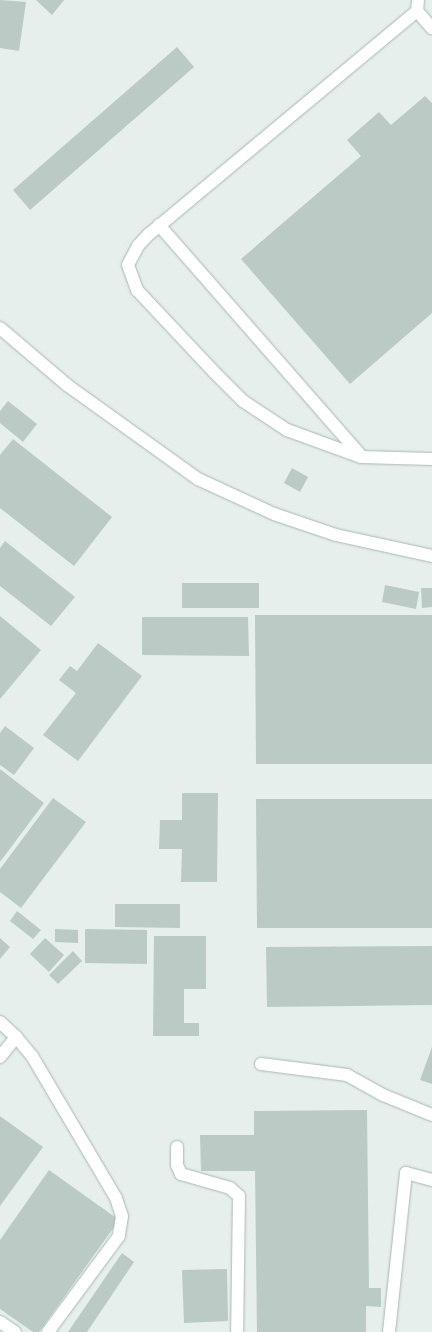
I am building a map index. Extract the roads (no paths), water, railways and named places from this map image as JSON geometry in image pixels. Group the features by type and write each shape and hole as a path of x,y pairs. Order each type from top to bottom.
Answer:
{"street":[{"path":"432,28 417,5 160,225 138,246 128,265 137,290 243,401 287,430 361,457 432,459"},
{"path":"160,225 361,457"},
{"path":"0,328 67,385 198,478 274,514 336,535 432,556"},
{"path":"0,1022 16,1037 32,1056 116,1198 122,1216 119,1236 48,1332"},
{"path":"0,1057 16,1037"},
{"path":"261,1064 347,1075 383,1095 432,1115"},
{"path":"177,1146 177,1165 181,1174 230,1188 239,1196 237,1332"},
{"path":"389,1332 406,1173 432,1180"},
{"path":"0,1322 15,1332"}]}
